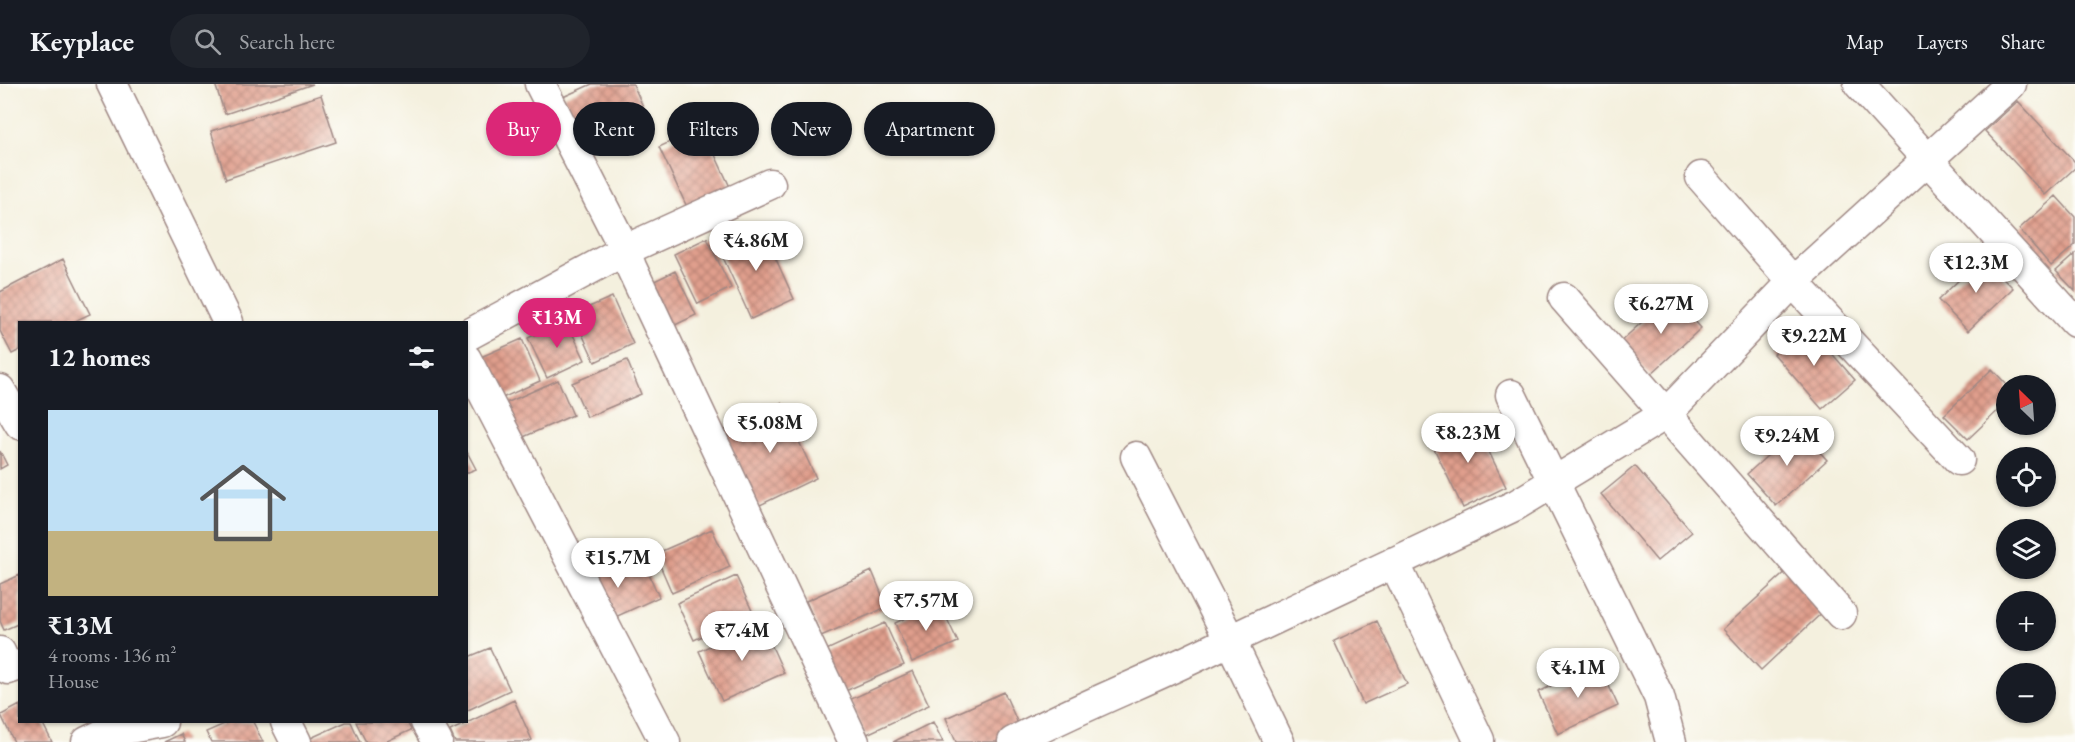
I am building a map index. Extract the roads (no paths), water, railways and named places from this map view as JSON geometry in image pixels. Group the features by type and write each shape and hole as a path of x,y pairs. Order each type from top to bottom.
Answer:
{"street":[{"path":"112,84 228,321"},
{"path":"540,84 625,250 854,742"},
{"path":"1859,84 2075,322"},
{"path":"1013,742 1061,731 1230,639 1516,505 1666,414 1793,282 2011,84"},
{"path":"1701,177 1793,282 1959,460"},
{"path":"468,335 625,250 770,184"},
{"path":"1564,298 1841,614"},
{"path":"468,363 665,742"},
{"path":"1511,395 1659,698 1671,742"},
{"path":"1136,457 1230,639 1279,742"},
{"path":"1394,562 1479,740"},
{"path":"0,652 9,669 18,666"},
{"path":"102,734 157,723"},
{"path":"286,723 296,742"},
{"path":"426,723 436,742"}]}
